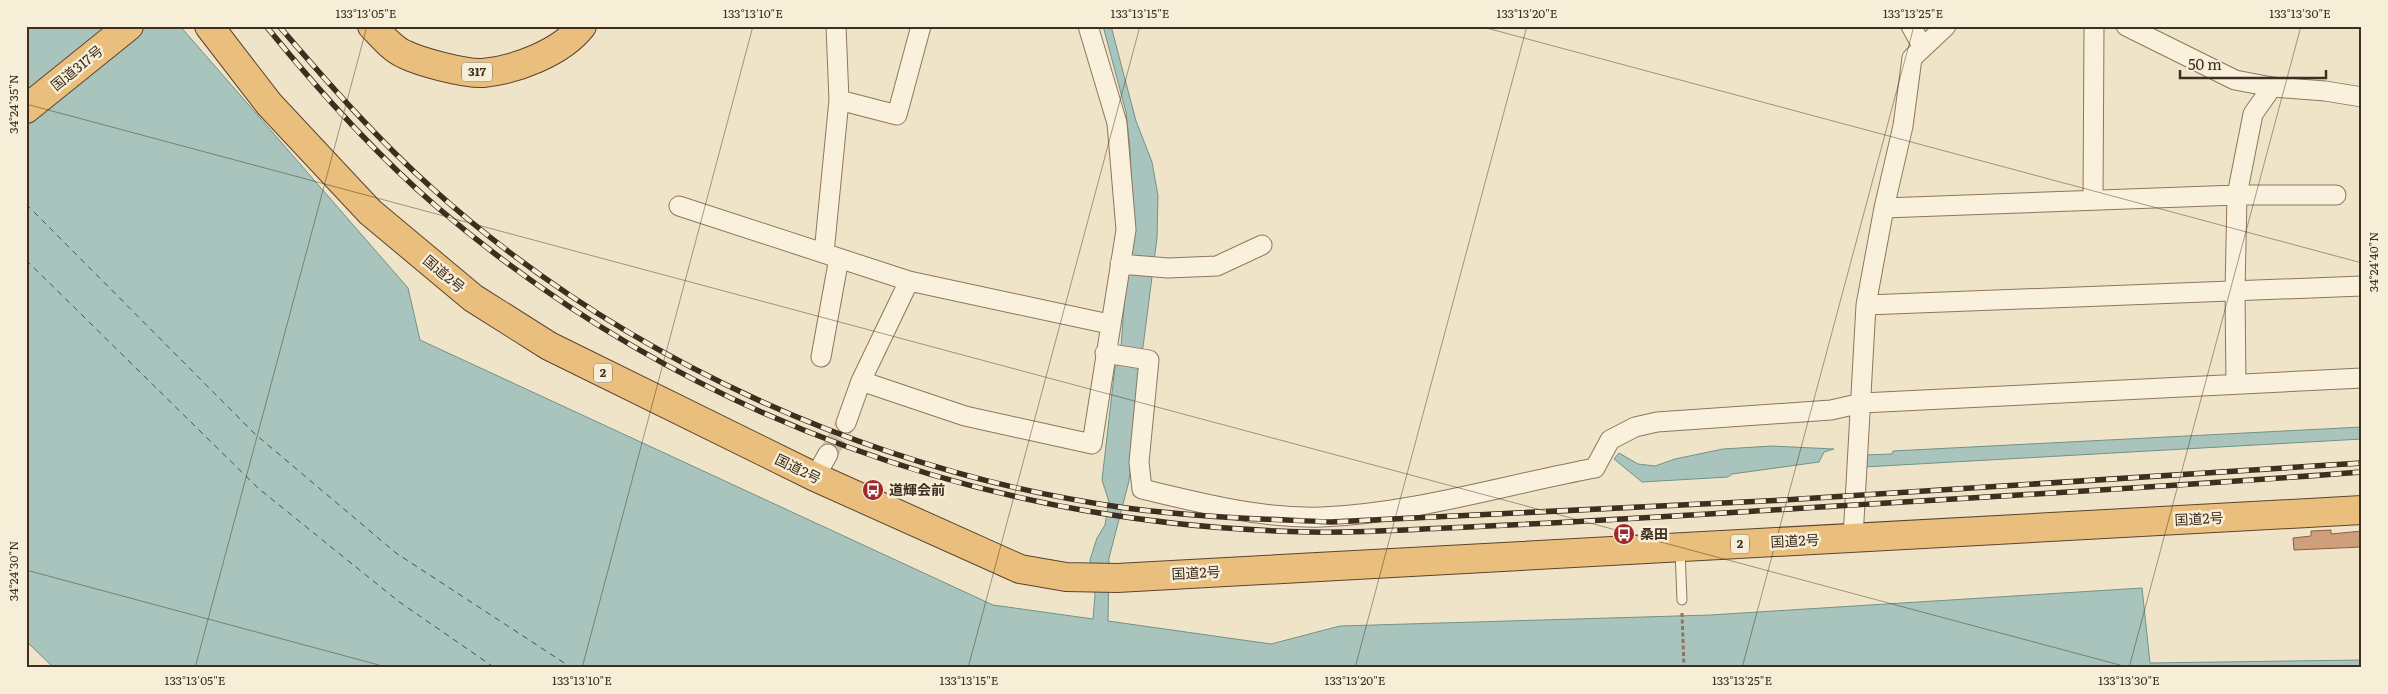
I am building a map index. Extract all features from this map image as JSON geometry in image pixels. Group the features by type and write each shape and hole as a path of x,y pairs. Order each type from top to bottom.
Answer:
{"highway":[{"name":"国道317号","path":"26,109 129,26"},
{"name":"国道2号","path":"209,26 269,104 370,212 473,298 549,346 815,477 1020,569 1066,577 1118,578 2362,510"},
{"name":"317","path":"372,26 402,54 445,67 481,73 519,66 549,52 582,26"}],"street":[{"path":"821,358 832,256 839,100 836,26"},
{"path":"839,100 897,115 921,26"},
{"path":"861,381 965,416 1092,444 1109,324 1126,230 1117,123 1088,26"},
{"path":"1911,26 1922,46"},
{"path":"1853,538 1866,305 1884,208 1903,126 1912,58 1922,46 1946,26"},
{"path":"2093,200 2094,26"},
{"path":"2126,26 2235,80 2272,87 2325,91 2362,97"},
{"path":"2236,384 2234,292 2237,195 2253,114 2272,87"},
{"path":"1884,208 2237,195 2336,195"},
{"path":"679,206 909,281 1109,324"},
{"path":"1120,264 1168,268 1217,266 1262,246"},
{"path":"846,423 861,381 909,281"},
{"path":"1866,305 2362,286"},
{"path":"1105,353 1149,360 1139,462 1142,490 1244,512 1320,517 1403,510 1595,468 1610,440 1635,427 1657,422 1831,410 1862,403 2362,378"},
{"path":"815,477 828,454"}],"lane":[{"path":"1680,548 1682,600"}],"path":[{"path":"1682,600 1684,668"}],"water":[{"path":"26,26 180,26 408,288 420,340 993,605 1093,619 1095,595 1090,560 1097,538 1105,525 1109,502 1102,480 1115,367 1120,361 1132,197 1126,112 1103,26 1111,26 1136,121 1152,162 1158,196 1157,238 1143,347 1137,362 1141,369 1129,481 1109,558 1108,621 1271,644 1340,626 1710,615 2142,588 2150,663 2362,660 2362,668 54,668 26,641"},
{"path":"2362,427 2362,439 1864,467 1865,455 1892,454 1893,451"},
{"path":"1772,446 1834,449 1824,452 1819,462 1732,474 1728,477 1642,482 1614,459 1619,453 1638,464 1655,466 1675,459 1723,449"}],"building":[{"path":"2331,530 2331,534 2362,531 2362,547 2294,550 2293,538 2311,536 2311,531"}],"ferry route":[{"path":"26,204 255,434 396,553 572,668"},
{"path":"26,260 258,488 398,601 495,668"}],"tunnel":[{"path":"828,454 846,423"}],"railway":[{"path":"266,26 347,120 391,165 437,207 532,281 632,346 736,401 845,446 957,482 1072,508 1190,525 1310,532 1361,532 1520,525 2362,472"},
{"path":"279,26 334,89 412,170 507,250 586,306 669,355 756,399 846,437 938,467 1032,491 1126,508 1177,514 1331,522 1784,500 2362,463"}],"place":[{"name":"道輝会前","path":"873,490"},
{"name":"桑田","path":"1624,534"}]}
